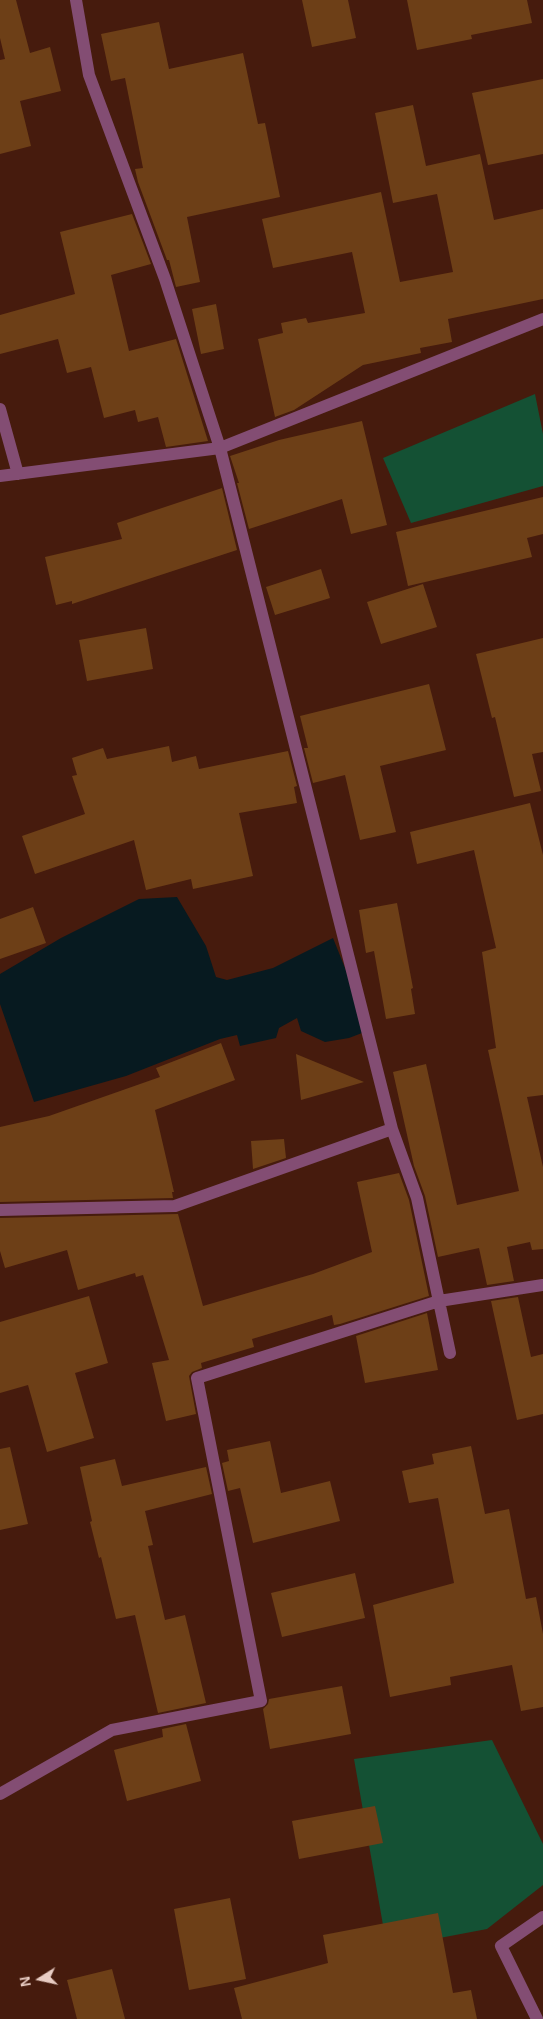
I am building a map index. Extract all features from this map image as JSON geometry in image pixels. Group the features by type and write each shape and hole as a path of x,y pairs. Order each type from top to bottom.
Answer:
{"street":[{"path":"76,0 89,75 165,279 220,448 392,1129 418,1198 450,1353"},
{"path":"0,476 220,448 543,319"},
{"path":"0,409 18,474"},
{"path":"0,1210 175,1206 392,1129"},
{"path":"0,1794 112,1730 261,1701 197,1378 439,1301 543,1286"},
{"path":"537,2019 501,1946 543,1917"}],"green space":[{"path":"535,394 543,434 543,486 411,523 383,458"},
{"path":"492,1740 543,1844 543,1885 487,1929 387,1948 354,1759"}],"water":[{"path":"177,897 206,946 216,977 227,980 273,968 333,938 353,988 362,1033 349,1038 325,1042 301,1031 297,1018 279,1028 276,1038 240,1046 237,1035 220,1039 126,1076 34,1102 0,1004 0,974 61,938 139,899"}],"building":[{"path":"0,0 16,0 30,53 50,47 61,91 20,101 31,146 0,154 0,60 5,59 0,38"},
{"path":"302,0 348,0 356,38 312,47"},
{"path":"407,0 527,0 532,23 471,35 472,39 417,50"},
{"path":"159,22 169,69 243,53 258,124 265,123 280,197 187,217 200,282 176,287 169,260 167,260 138,182 135,169 143,168 125,78 111,81 101,34"},
{"path":"543,79 543,154 488,165 472,93"},
{"path":"413,105 426,166 480,154 494,220 543,209 543,299 448,319 452,342 420,348 421,353 363,365 294,410 275,417 258,339 283,333 281,323 306,318 308,323 365,313 352,252 273,268 262,219 381,192 400,282 453,272 437,194 393,203 375,113"},
{"path":"132,214 151,264 111,275 129,351 176,339 208,441 166,447 158,417 138,422 135,410 104,418 91,367 67,373 58,339 0,354 0,315 75,294 60,232"},
{"path":"216,304 224,349 201,354 192,309"},
{"path":"362,421 387,525 351,534 342,499 249,529 237,483 239,483 230,456 279,440"},
{"path":"222,488 237,550 72,604 72,601 56,605 45,557 122,539 117,523"},
{"path":"543,497 543,534 527,538 532,557 408,586 396,532"},
{"path":"321,569 330,598 275,615 266,587"},
{"path":"423,584 437,627 381,644 367,602"},
{"path":"146,628 153,669 87,681 79,640"},
{"path":"543,638 543,752 532,754 541,791 514,797 495,717 492,718 476,654"},
{"path":"429,684 446,750 380,766 396,832 360,840 345,775 313,783 304,748 308,748 300,716"},
{"path":"169,746 172,762 196,756 199,769 288,751 297,786 294,787 297,803 239,813 253,876 193,889 191,879 146,890 134,840 35,874 22,836 85,814 72,776 77,775 72,758 103,748 107,759"},
{"path":"530,803 543,855 543,1095 527,1097 543,1167 543,1249 532,1250 530,1242 507,1247 514,1281 487,1285 479,1248 438,1257 425,1196 414,1166 393,1072 426,1064 457,1205 519,1191 488,1050 496,1048 482,952 496,948 474,850 417,864 410,832"},
{"path":"397,903 413,988 411,989 415,1014 386,1019 374,951 366,953 359,910"},
{"path":"33,907 46,943 0,959 0,919"},
{"path":"221,1043 235,1080 155,1110 174,1192 172,1192 173,1198 0,1202 0,1127 49,1116 160,1077 156,1068"},
{"path":"296,1054 364,1082 301,1100"},
{"path":"284,1139 286,1158 253,1169 251,1141"},
{"path":"399,1173 409,1200 429,1296 340,1324 334,1325 332,1315 252,1339 254,1347 201,1363 202,1368 192,1372 189,1376 196,1414 166,1421 152,1363 169,1360 143,1275 136,1277 135,1273 78,1290 67,1250 5,1268 0,1251 0,1218 178,1214 203,1306 313,1274 372,1252 357,1182"},
{"path":"89,1296 108,1363 75,1373 94,1438 47,1452 28,1385 0,1393 0,1322"},
{"path":"518,1297 531,1357 543,1354 543,1414 517,1420 491,1301"},
{"path":"427,1313 438,1370 365,1383 356,1336"},
{"path":"270,1441 281,1493 330,1481 340,1521 253,1543 240,1488 228,1491 222,1463 229,1461 227,1450"},
{"path":"471,1446 485,1514 509,1509 526,1599 536,1597 543,1634 543,1707 521,1711 512,1665 450,1677 451,1685 390,1697 373,1605 454,1583 438,1498 409,1503 402,1471 434,1464 432,1454"},
{"path":"10,1447 28,1524 0,1530 0,1449"},
{"path":"115,1459 122,1486 206,1467 212,1494 145,1511 153,1545 148,1546 165,1620 185,1615 206,1703 158,1713 135,1615 116,1619 101,1557 99,1558 90,1522 92,1521 80,1467"},
{"path":"355,1573 365,1618 282,1637 271,1593"},
{"path":"342,1686 351,1734 270,1749 263,1709 268,1704 269,1699"},
{"path":"186,1724 201,1781 127,1801 114,1750 163,1737 162,1729"},
{"path":"375,1806 383,1843 299,1859 292,1821"},
{"path":"230,1898 246,1979 189,1990 174,1909"},
{"path":"438,1913 453,1993 471,1990 477,2019 242,2019 234,1988 328,1963 323,1935"},
{"path":"112,1969 125,2019 77,2019 67,1980"}]}
